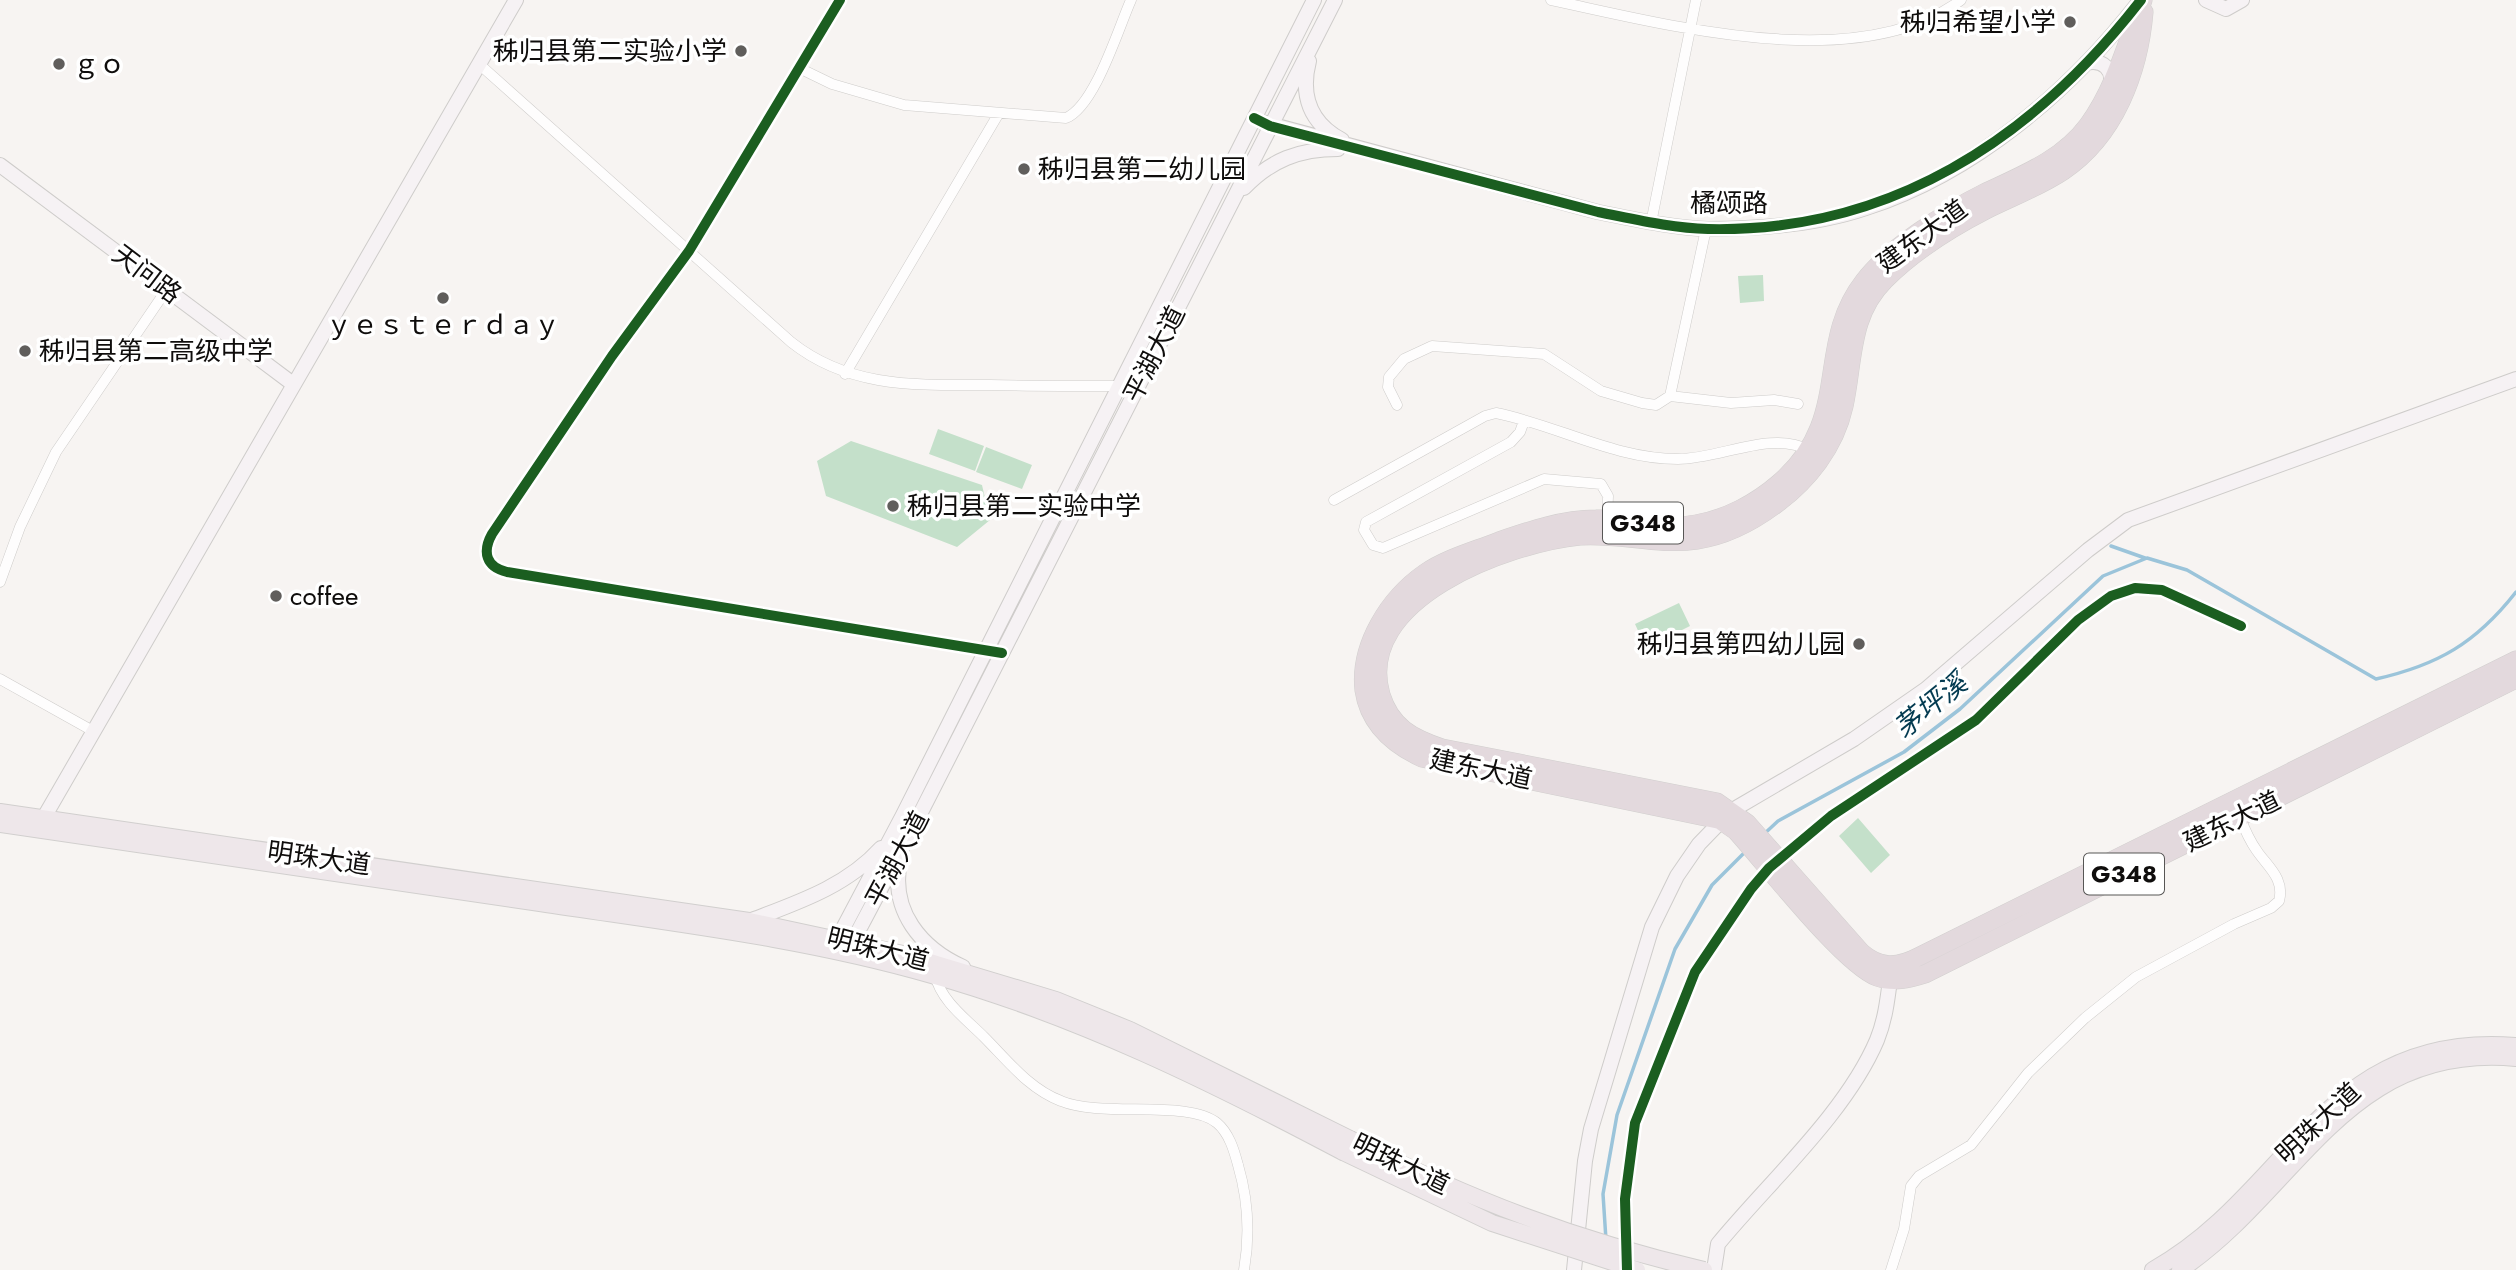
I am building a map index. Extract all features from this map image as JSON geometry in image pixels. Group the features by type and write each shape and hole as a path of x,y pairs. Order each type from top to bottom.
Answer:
{"highway":[{"name":"建东大道","path":"1815,453 1828,407 1840,328 1864,281 1889,256 1951,211 2055,157 2087,127 2110,87 2143,0"},
{"name":"建东大道","path":"2143,0 2142,45 2125,93 2099,137 2083,155 2045,182 1958,226 1893,273 1871,296 1854,332 1843,409 1788,495 1760,516 1731,530 1681,541 1607,527 1529,547 1446,578 1421,595 1392,629 1381,657 1379,688 1390,716 1413,737 1442,748 1705,799 1741,826 1861,951 1891,973 2516,679"},
{"name":"建东大道","path":"2236,810 2516,660"}],"main road":[{"path":"40,824 516,0"},
{"name":"平湖大道","path":"910,819 987,649 1314,0"},
{"name":"平湖大道","path":"844,943 1002,653 1335,0"},
{"name":"橘颂路","path":"1254,118 1270,126 1651,223 1706,229 1758,228 1813,222 1867,208 1918,186 1967,159 2013,127 2086,63 2143,0"},
{"path":"2206,0 2227,9 2242,0"},
{"path":"1317,35 1305,75 1305,93 1310,111 1319,124 1333,135 1366,151"},
{"path":"2086,63 2097,61 2107,66 2112,75 2110,87"},
{"path":"1233,199 1270,164 1288,156 1326,149 1366,151"},
{"name":"天问路","path":"0,164 293,384"},
{"path":"1574,1270 1584,1161 1591,1129 1646,944 1677,876 1726,815 1902,707 2088,550 2129,520 2516,379"},
{"name":"明珠大道","path":"0,812 40,824 715,929 844,943 1052,1015 1145,1053 1346,1146 1498,1209 1574,1236 1704,1270"},
{"path":"749,921 819,893 848,876 873,856 910,819"},
{"path":"910,819 898,868 898,891 904,913 917,935 935,951 980,975"},
{"name":"明珠大道","path":"0,824 40,824 749,921 980,975 1130,1030 1492,1223 1637,1270"},
{"path":"1714,1270 1718,1244 1830,1112 1862,1068 1885,1017 1891,973"},
{"name":"明珠大道","path":"2153,1270 2202,1237 2340,1097 2371,1076 2405,1060 2441,1050 2477,1045 2516,1046"},
{"name":"明珠大道","path":"2180,1270 2221,1238 2343,1112 2379,1086 2443,1062 2477,1057 2516,1058"}],"street":[{"path":"840,0 689,251 611,356 492,534 485,550 491,565 507,572 1002,653"},
{"path":"799,68 832,84 904,105 1056,118 1074,114 1087,98 1131,0"},
{"path":"1551,0 1690,29 1771,38 1853,37 1895,29 1936,14 1961,0"},
{"path":"1651,223 1696,0"},
{"path":"479,64 802,351 845,374 904,384 1119,386 1136,391"},
{"path":"845,374 999,113"},
{"path":"1670,396 1706,229"},
{"path":"0,582 20,527 57,452 167,289"},
{"path":"1397,405 1388,387 1389,377 1404,359 1432,346 1495,352 1532,351 1555,359 1588,384 1622,398 1656,405 1670,396 1731,402 1774,400 1798,404"},
{"path":"1335,500 1485,416 1496,413 1598,444 1661,458 1700,457 1782,442 1796,443 1815,453"},
{"path":"1524,421 1520,432 1511,442 1366,522 1364,530 1373,545 1383,548 1544,479 1601,484 1608,496 1607,527"},
{"path":"1627,1270 1625,1199 1635,1123 1695,972 1770,859 1976,720 2078,620 2110,596 2135,588 2162,590 2241,626"},
{"path":"0,679 93,731"},
{"path":"1891,1270 1904,1229 1911,1186 1919,1176 1971,1145 2028,1073 2085,1018 2136,977 2234,924 2271,908 2279,901 2280,891 2275,872 2259,855 2236,810"},
{"path":"935,975 942,994 1019,1073 1050,1096 1096,1109 1195,1113 1217,1123 1231,1144 1243,1183 1248,1229 1244,1270"}],"green space":[{"path":"1763,275 1764,301 1740,303 1738,276"},
{"path":"938,429 984,446 975,471 929,454"},
{"path":"851,441 982,485 990,520 957,547 826,496 817,461"},
{"path":"986,447 1032,465 1022,489 976,472"},
{"path":"1679,603 1690,626 1646,648 1635,624"},
{"path":"1858,818 1890,855 1871,873 1839,836"}],"waterway":[{"path":"2111,546 2145,558"},
{"name":"茅坪溪","path":"1763,835 1778,821 1904,752 1960,709 2103,576 2147,558 2187,570 2376,679 2418,667 2454,649 2486,625 2516,592"},
{"name":"茅坪溪","path":"1606,1240 1603,1194 1617,1115 1675,949 1712,885 1745,852"}],"cycle path":[{"path":"840,0 689,251 612,356 492,534 487,547 488,558 494,566 507,572 1002,653"},
{"path":"1254,118 1270,126 1598,212 1694,228 1774,226 1837,215 1896,195 1952,168 2004,135 2053,95 2099,50 2141,0"},
{"path":"1627,1270 1625,1199 1635,1123 1695,972 1751,889 1769,868 1831,816 1976,720 2078,620 2111,596 2135,588 2162,590 2241,626"}],"place":[{"name":"秭归希望小学","path":"2070,22"},
{"name":"秭归县第二实验小学","path":"741,51"},
{"name":"ｇｏ","path":"59,64"},
{"name":"秭归县第二幼儿园","path":"1024,169"},
{"name":"ｙｅｓｔｅｒｄａｙ","path":"443,298"},
{"name":"秭归县第二高级中学","path":"25,351"},
{"name":"秭归县第二实验中学","path":"893,506"},
{"name":"coffee","path":"276,596"},
{"name":"秭归县第四幼儿园","path":"1859,644"}]}
